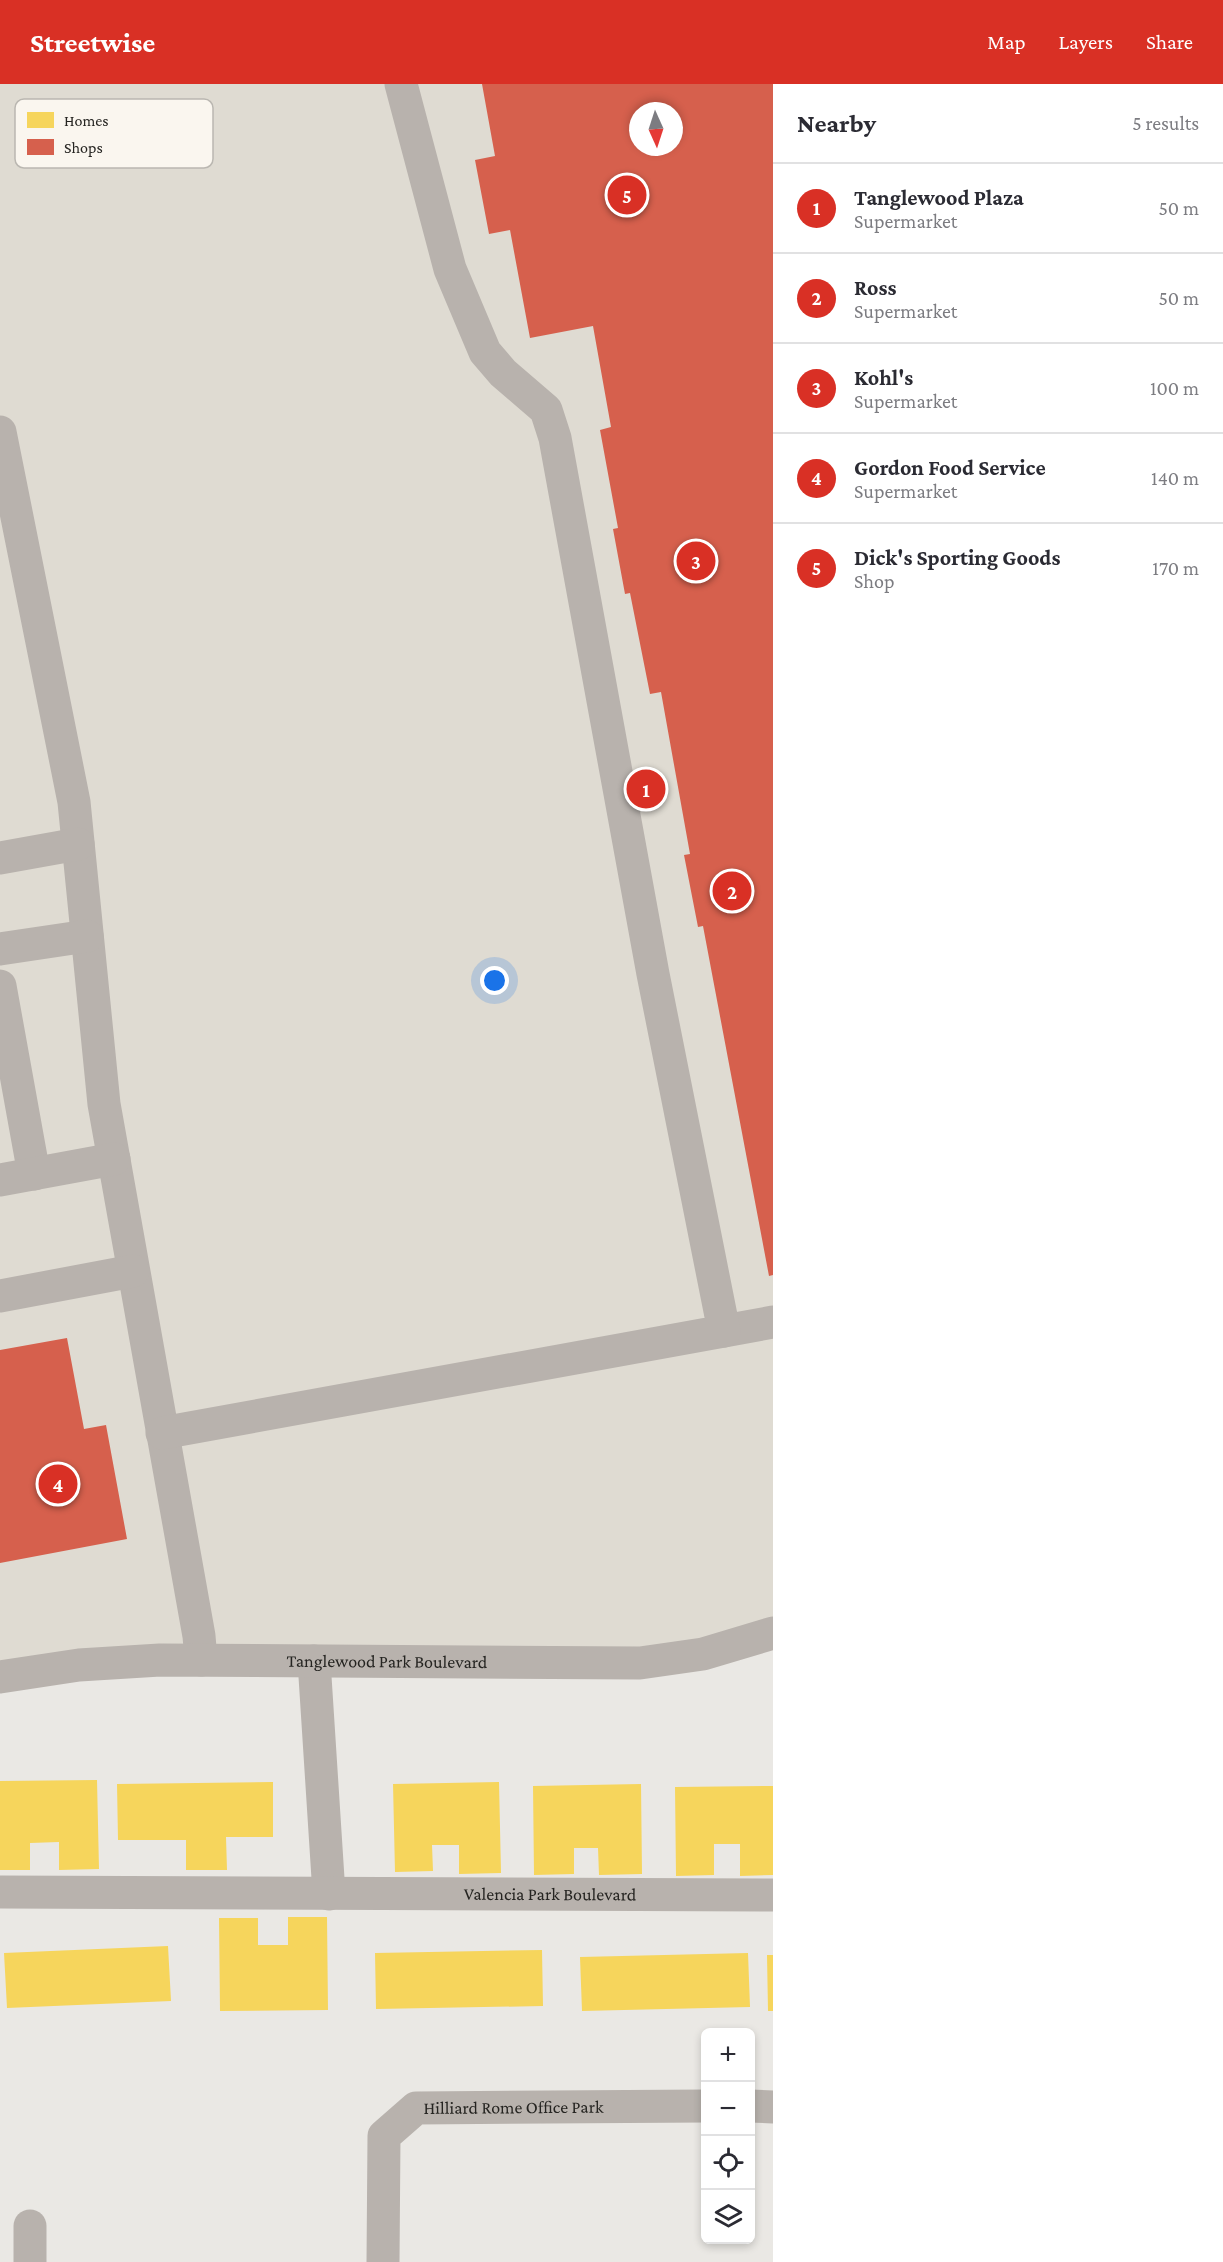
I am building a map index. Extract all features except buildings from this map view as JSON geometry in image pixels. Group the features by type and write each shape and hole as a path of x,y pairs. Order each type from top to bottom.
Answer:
{"street":[{"path":"401,84 450,269 485,352 503,373 546,410 555,438 653,974 724,1331"},
{"path":"1,445 11,540 74,802 104,1104 201,1660"},
{"path":"2,849 78,844"},
{"path":"0,949 87,936"},
{"path":"0,986 34,1174"},
{"path":"0,1180 114,1159"},
{"path":"0,1296 133,1271"},
{"path":"162,1433 773,1322"},
{"name":"Tanglewood Park Boulevard","path":"0,1677 79,1665 160,1660 640,1663 703,1654 773,1633"},
{"path":"314,1661 329,1894"},
{"name":"Valencia Park Boulevard","path":"0,1892 773,1895"},
{"name":"Hilliard Rome Office Park","path":"383,2262 384,2136 416,2108 701,2106"},
{"path":"755,2106 773,2107"},
{"path":"30,2226 30,2262"}],"shaded area":[{"path":"0,84 773,84 773,1633 703,1654 0,1677"}],"place":[{"name":"Dick's Sporting Goods","path":"627,195"},
{"name":"Kohl's","path":"696,561"},
{"name":"Tanglewood Plaza","path":"646,789"},
{"name":"Ross","path":"732,891"},
{"name":"Gordon Food Service","path":"58,1484"}]}
